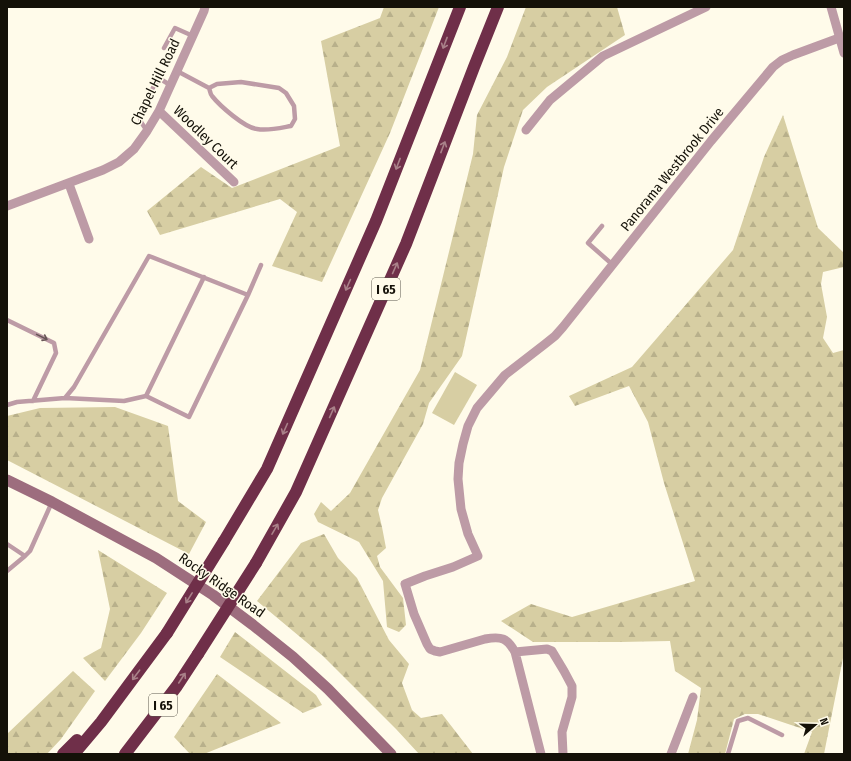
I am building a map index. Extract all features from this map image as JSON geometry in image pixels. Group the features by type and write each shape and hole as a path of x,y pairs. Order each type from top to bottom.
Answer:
{"highway":[{"name":"I 65","path":"74,754 101,722 167,632 267,469 373,229 460,7"},
{"name":"I 65","path":"125,754 177,686 198,654 256,563 296,492 406,244 498,7"},
{"path":"63,754 115,703"},
{"path":"131,754 163,704"}],"main road":[{"name":"Rocky Ridge Road","path":"7,480 52,502 156,558 213,595 293,657 328,689 391,754"}],"street":[{"name":"Chapel Hill Road","path":"7,206 103,170 119,162 134,149 159,111 205,7"},
{"path":"526,130 550,100 603,56 685,11 706,7"},
{"path":"831,7 844,53"},
{"name":"Panorama Westbrook Drive","path":"515,652 509,642 500,638 485,639 440,652 430,649 414,614 405,584 453,567 478,556 468,534 461,509 458,478 459,463 468,426 477,408 505,375 555,336 563,327 772,67 793,55 840,38"},
{"name":"Woodley Court","path":"159,111 234,182"},
{"path":"69,184 89,239"},
{"path":"541,754 515,652 547,649 552,651 572,686 572,697 562,732 563,754"},
{"path":"671,754 693,697"}],"lane":[{"path":"164,48 175,28 193,36"},
{"path":"177,71 208,88 221,105 240,122 249,127 257,129 276,129 291,126 295,119 294,106 286,93 279,88 241,82 217,84 208,88"},
{"path":"147,131 141,122 139,114 158,81 162,80 170,85"},
{"path":"602,226 588,243 613,265"},
{"path":"65,398 74,387 149,256 248,295"},
{"path":"7,405 17,402 65,398 124,401 146,396 189,417 261,265"},
{"path":"146,396 204,277"},
{"path":"7,320 54,342 56,353 34,401"},
{"path":"7,572 30,551 52,502"},
{"path":"7,544 25,556"},
{"path":"728,754 738,720 748,718 782,735"}],"green space":[{"path":"384,7 439,7 390,133 322,282 272,266 297,212 280,199 160,235 147,211 201,167 232,188 340,146 321,41 380,18"},
{"path":"526,7 617,7 625,35 547,87 523,110 504,167 462,356 429,403 423,424 382,498 378,510 386,548 377,556 380,567 403,598 406,625 399,632 387,627 383,581 359,542 318,522 314,514 321,502 331,511 350,493 420,370 473,154 477,115 507,57"},
{"path":"783,115 818,228 844,253 844,267 823,272 821,284 827,317 823,338 833,353 844,350 844,653 824,754 804,754 812,732 758,714 745,714 734,719 725,754 688,754 697,720 701,688 675,671 670,641 533,642 501,621 531,604 572,617 695,581 664,483 648,422 629,386 575,406 569,396 632,367 733,250 764,157"},
{"path":"455,372 477,385 454,425 432,413"},
{"path":"115,407 168,426 178,501 206,522 189,554 7,460 7,416 40,408"},
{"path":"324,534 338,558 357,578 389,640 409,664 402,683 412,710 421,718 442,714 473,754 419,754 323,656 257,601 301,543"},
{"path":"98,550 167,593 141,633 105,681 83,658 101,648 110,609"},
{"path":"235,632 316,695 322,705 303,713 220,657"},
{"path":"73,671 95,691 61,739 47,754 7,754 7,734"},
{"path":"217,674 281,723 204,754 190,754 174,737"}]}
